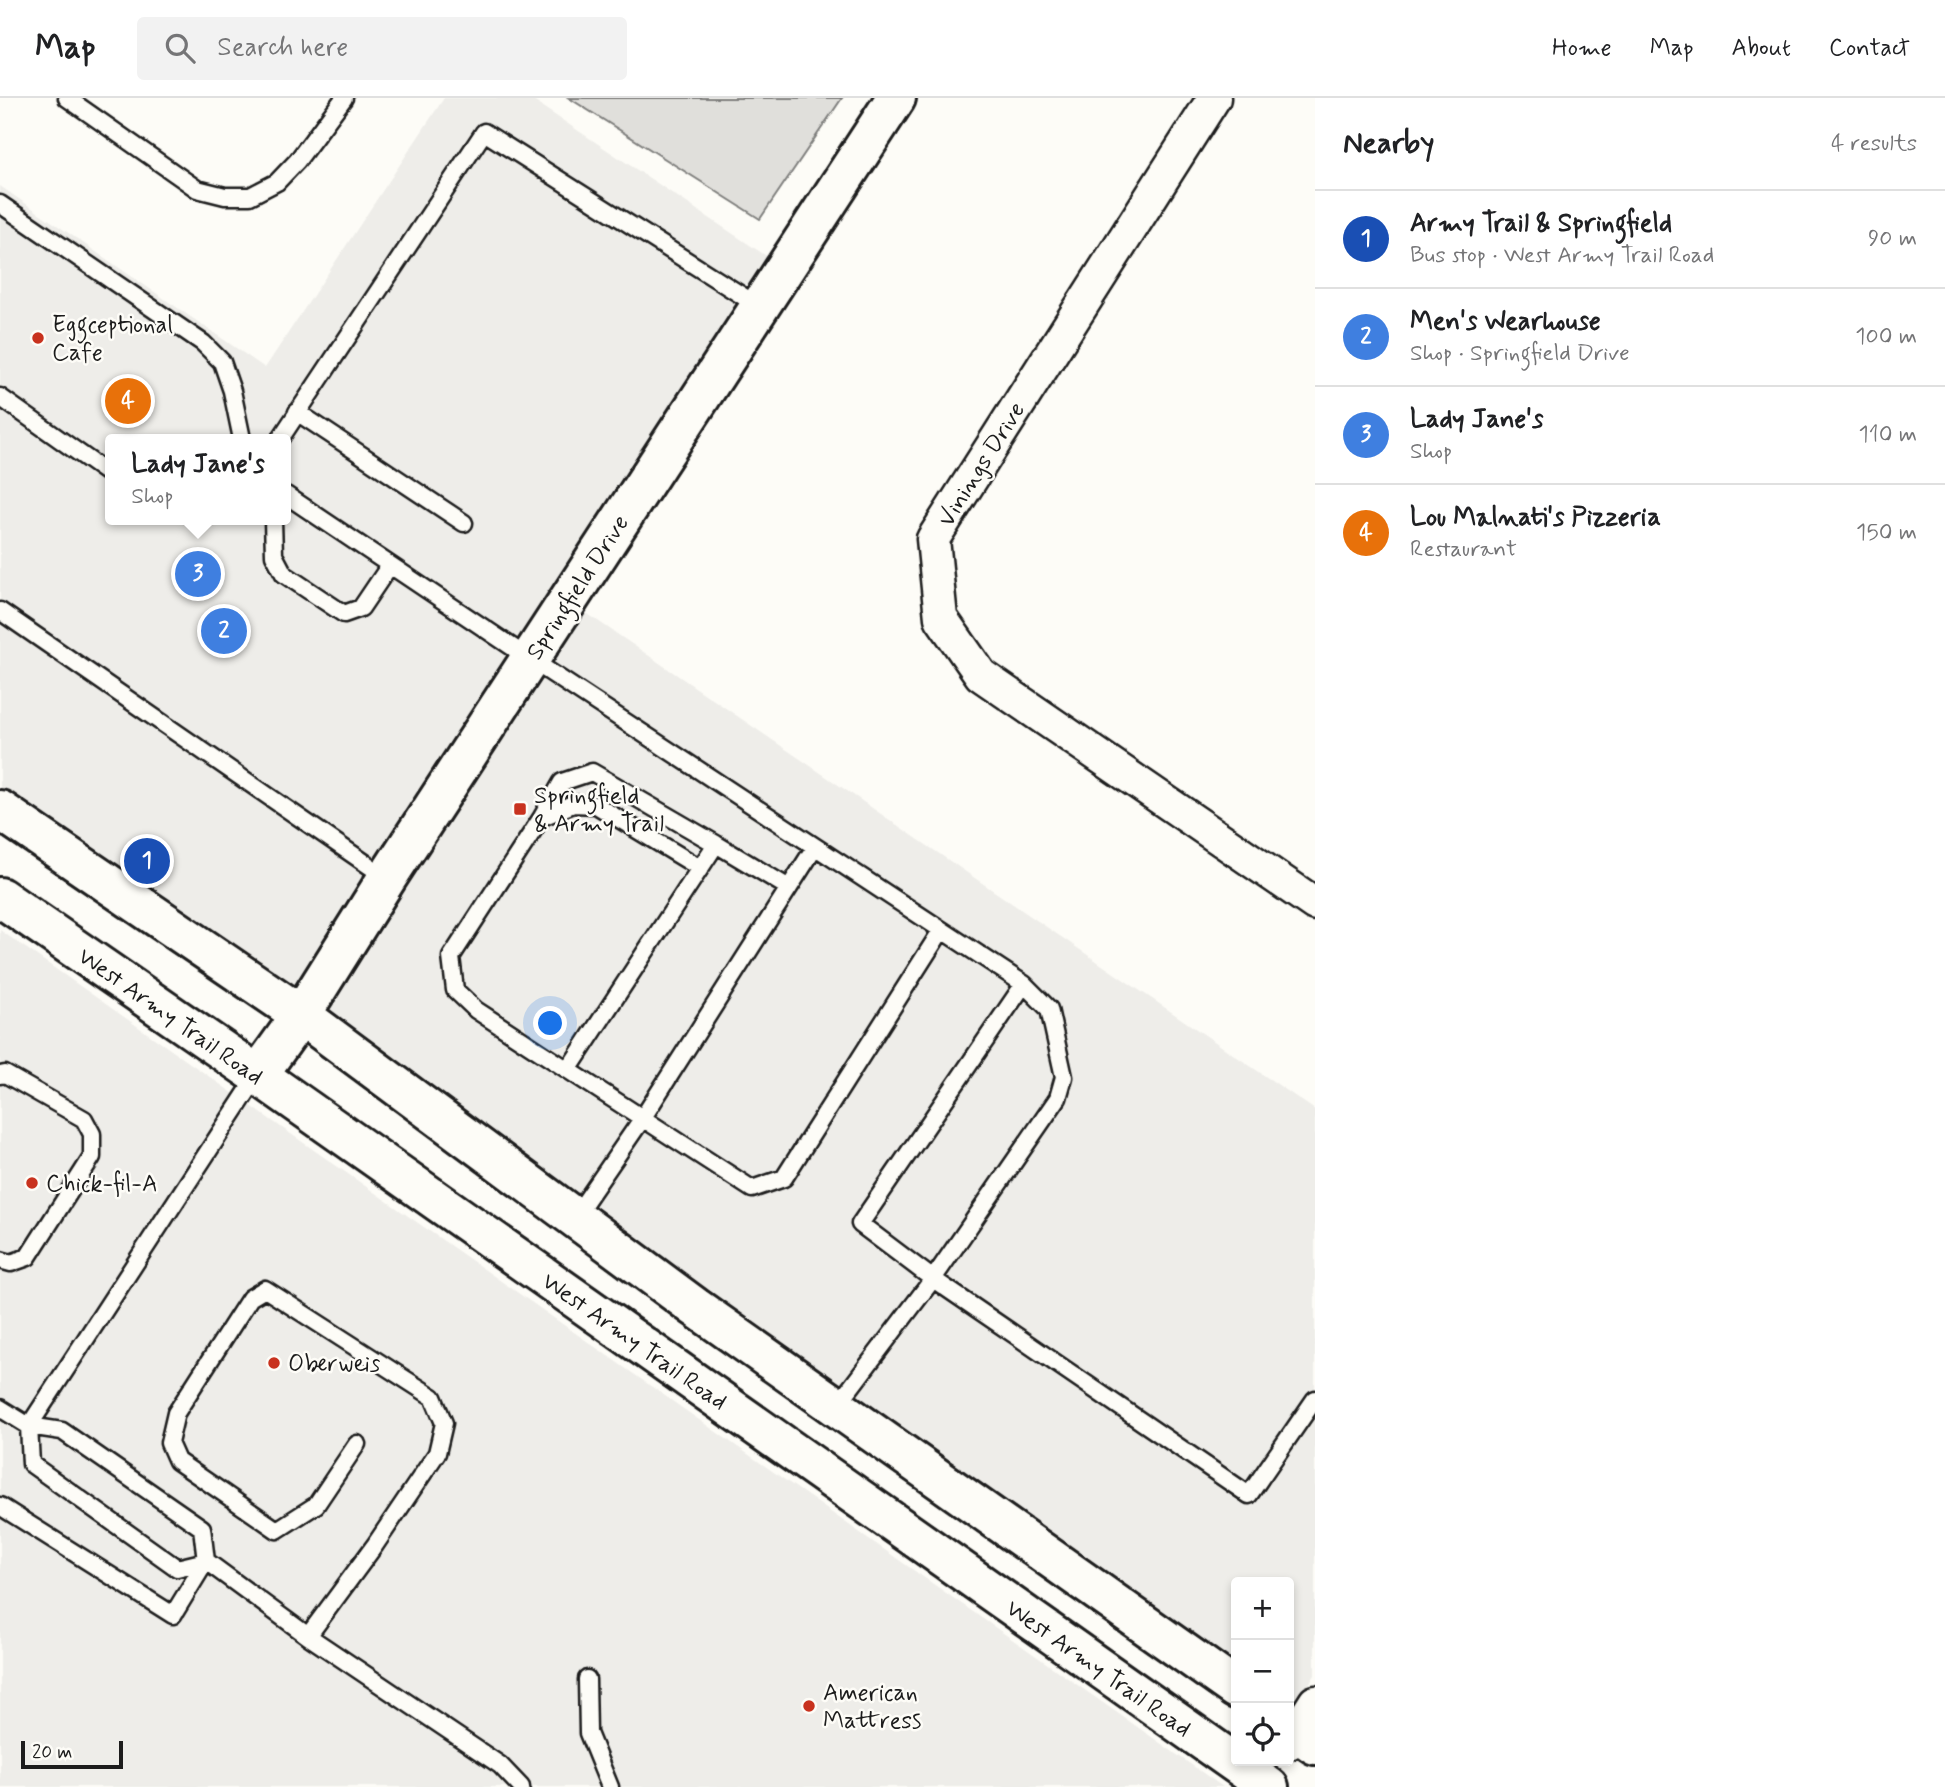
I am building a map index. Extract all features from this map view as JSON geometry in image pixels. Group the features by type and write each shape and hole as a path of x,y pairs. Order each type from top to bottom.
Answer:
{"main road":[{"name":"Springfield Drive","path":"258,1075 301,1015 387,877 896,98"},
{"path":"0,810 301,1015 574,1218 836,1407 1231,1685"},
{"name":"West Army Trail Road","path":"0,897 258,1075 1231,1716"}],"street":[{"name":"Vinings Drive","path":"1214,98 933,539 941,618 981,675 1315,904"}],"lane":[{"path":"67,98 197,190 225,196 250,196 277,182 297,161 344,98"},
{"path":"283,434 484,132 760,307"},
{"path":"0,204 203,343 222,362 232,391 241,434"},
{"path":"0,397 105,471"},
{"path":"298,412 464,523"},
{"path":"291,499 1024,984 1049,1009 1064,1077 1058,1098 933,1279 836,1407"},
{"path":"273,525 274,555 284,574 344,614 361,608 390,565"},
{"path":"0,611 387,877"},
{"path":"789,888 592,772 562,782 451,957 455,990 476,1010 751,1189 784,1178 941,931"},
{"path":"542,817 573,804 596,805 700,868"},
{"path":"568,1070 716,844"},
{"path":"574,1218 642,1119 815,847"},
{"path":"1024,984 860,1224 933,1279 1249,1495 1315,1399"},
{"path":"0,1075 5,1074 84,1119 92,1134 92,1157 28,1257 11,1263 0,1260"},
{"path":"258,1075 29,1426 31,1464 177,1568 206,1562 309,1636 500,1765 521,1787"},
{"path":"309,1636 437,1453 444,1423 433,1397 265,1289 250,1298 176,1413 169,1443 177,1461 277,1530 316,1505 357,1444"},
{"path":"0,1408 29,1426 62,1431 202,1528 206,1562 173,1615 0,1506"},
{"path":"587,1679 588,1733 610,1787"}],"shaded area":[{"path":"444,98 529,98 774,261 291,996 0,796 0,186 265,368"},
{"path":"569,98 842,98 760,219"},
{"path":"576,606 1315,1110 1315,1675 1294,1708 1294,1577 1231,1577 1231,1667 314,1015"},
{"path":"0,930 1223,1787 0,1787"}],"place":[{"name":"Eggceptional Cafe","path":"38,338"},
{"name":"Lou Malnati's Pizzeria","path":"128,401"},
{"name":"Lady Jane's","path":"198,574"},
{"name":"Men's Wearhouse","path":"224,631"},
{"name":"Springfield & Army Trail","path":"520,809"},
{"name":"Army Trail & Springfield","path":"147,861"},
{"name":"Chick-fil-A","path":"32,1183"},
{"name":"Oberweis","path":"274,1363"},
{"name":"American Mattress","path":"809,1706"}]}
